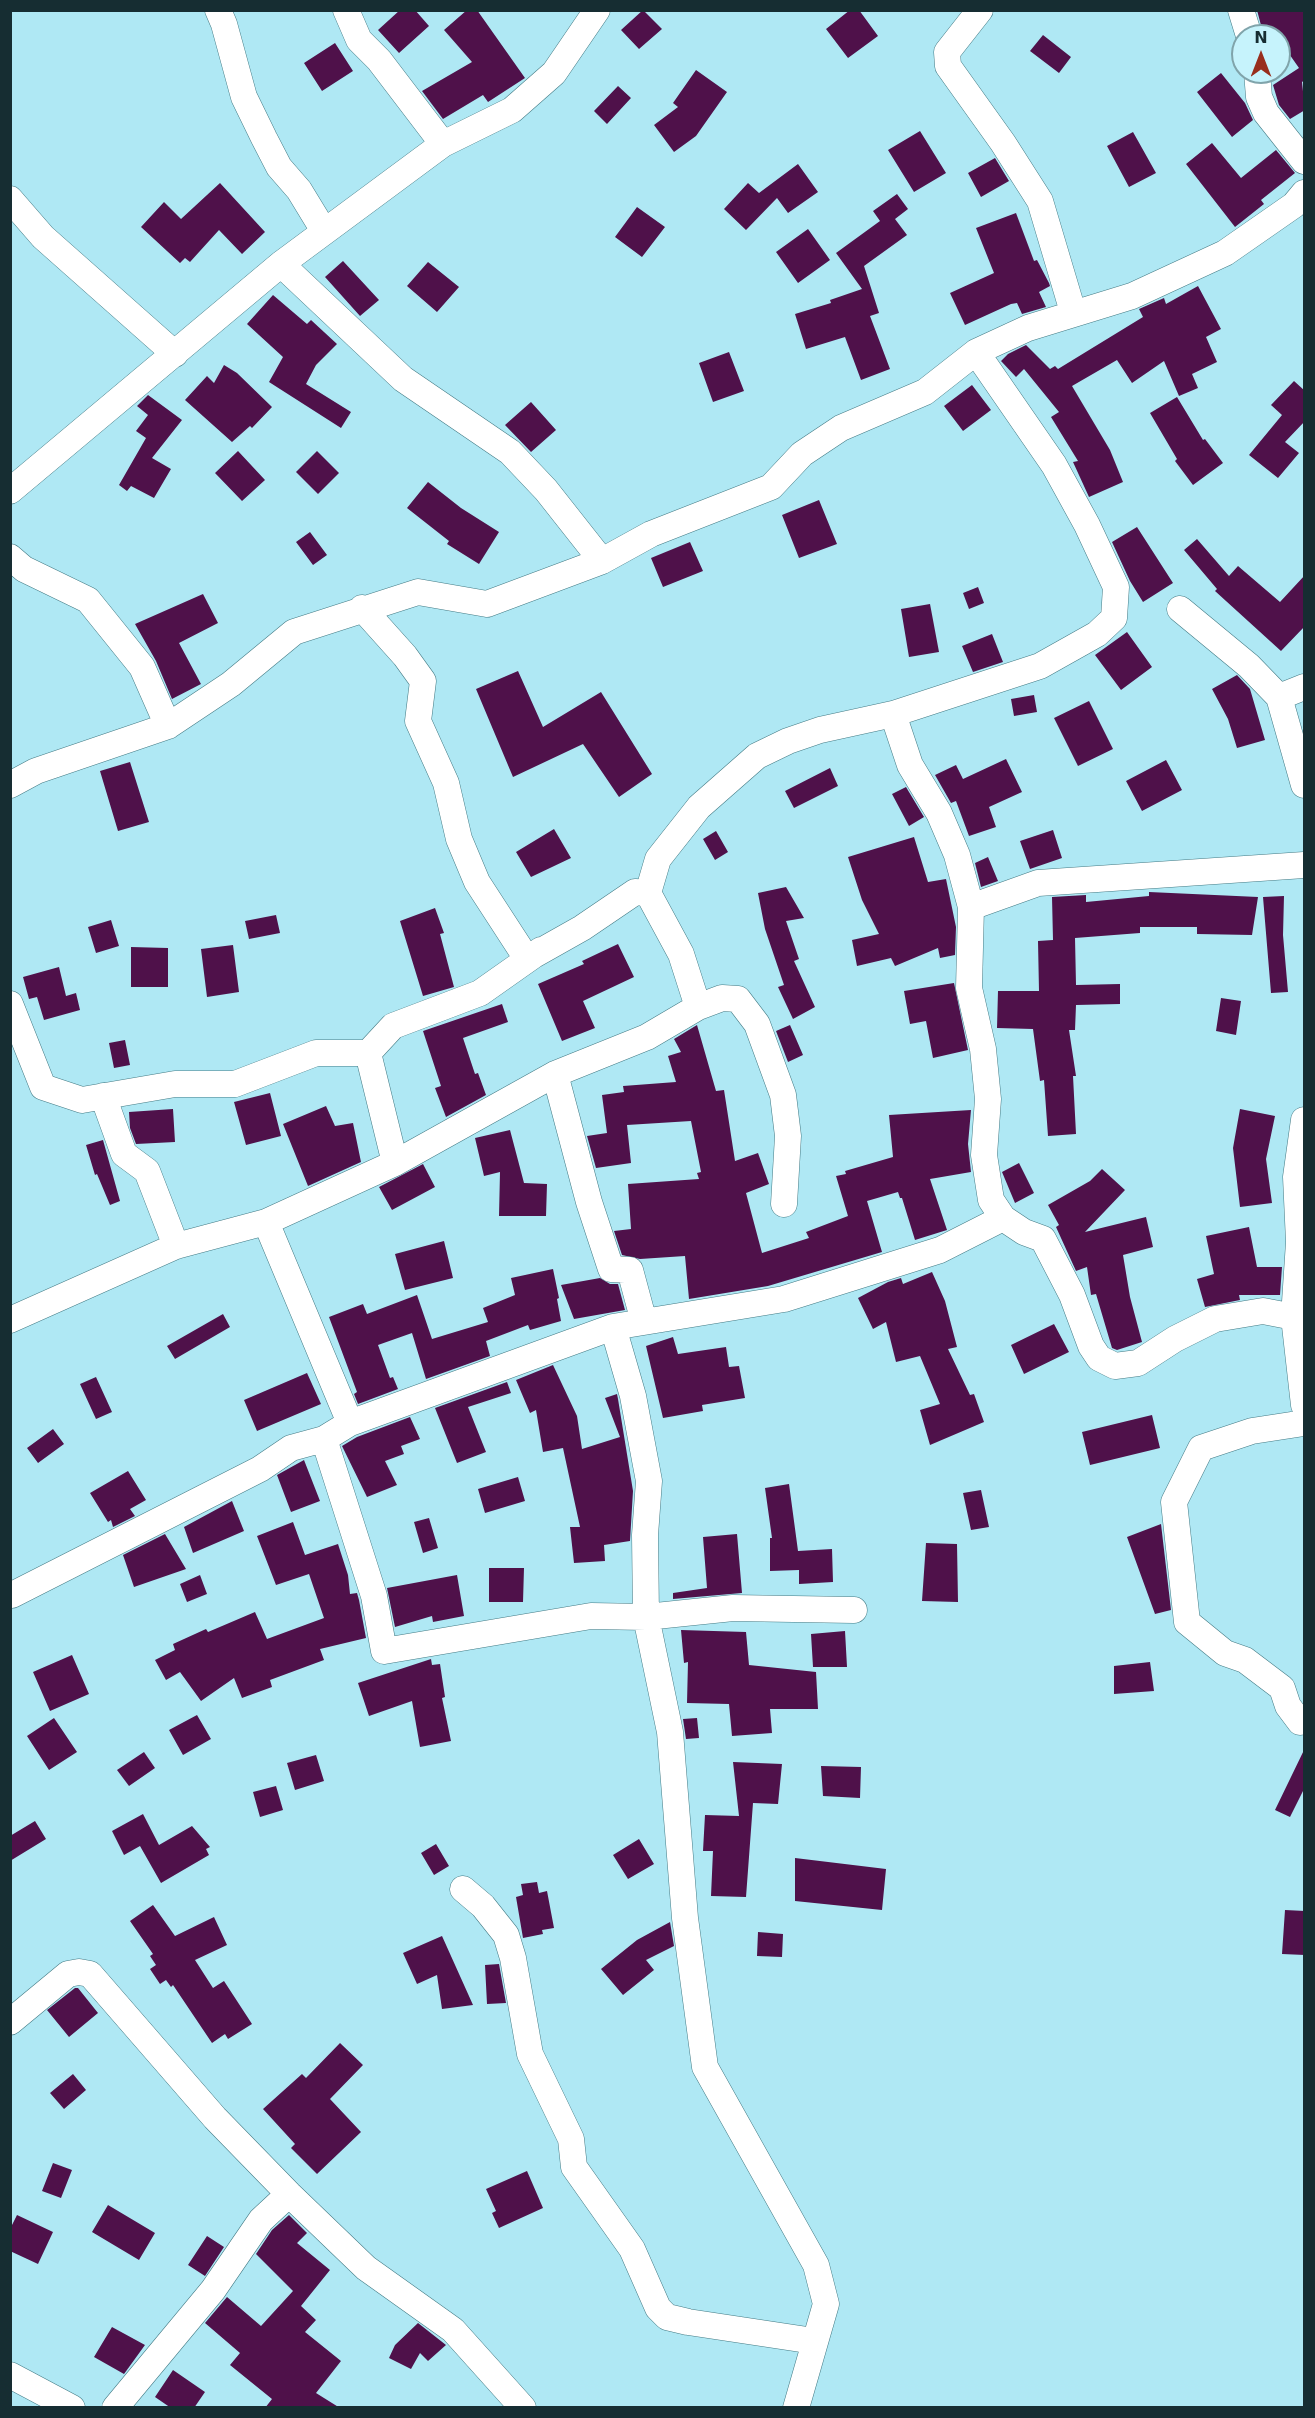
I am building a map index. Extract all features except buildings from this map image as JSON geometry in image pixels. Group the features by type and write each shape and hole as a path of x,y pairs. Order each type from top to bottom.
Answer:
{"street":[{"path":"218,10 244,97 279,166 299,190 324,231"},
{"path":"345,10 358,40 379,60 443,144"},
{"path":"10,492 281,264 324,231 443,144 512,110 554,73 597,10"},
{"path":"980,10 948,52 948,66 1003,143 1040,201 1073,312"},
{"path":"1258,84 1259,97 1266,113 1305,160"},
{"path":"10,785 36,771 168,726 231,684 294,632 362,608 418,592 487,604 602,561 651,534 771,487 802,454 841,428 925,392 976,352 1028,328 1073,312 1132,296 1224,253 1278,217 1305,193"},
{"path":"10,199 43,237 175,354"},
{"path":"281,264 403,379 510,452 546,490 602,561"},
{"path":"698,1007 681,954 648,893 658,859 699,807 757,756 788,741 820,730 893,714 1040,666 1096,634 1114,618 1116,587 1087,525 1054,465 976,352"},
{"path":"10,557 24,569 88,600 142,667 168,726"},
{"path":"362,608 405,656 423,681 418,721 446,783 459,839 477,882 527,959"},
{"path":"1180,609 1249,666 1279,697 1305,785"},
{"path":"1279,697 1305,687"},
{"path":"893,714 910,765 939,813 957,855 971,907 969,988 983,1049 987,1089 984,1155 991,1200 1003,1218 1024,1232 1043,1239 1072,1295 1091,1346 1099,1358 1115,1366 1138,1363 1175,1339 1215,1319 1263,1311 1294,1317"},
{"path":"971,907 1038,883 1305,865"},
{"path":"10,1004 43,1087 82,1100 175,1084 235,1084 316,1053 368,1053 393,1026 480,993 527,959 582,928 635,892 648,893"},
{"path":"10,1320 176,1246 266,1222 395,1163 555,1074 647,1037 698,1007 722,998 738,999 757,1024 783,1095 788,1136 784,1204"},
{"path":"368,1053 395,1163"},
{"path":"555,1074 589,1202 611,1269 630,1270 644,1322"},
{"path":"103,1096 124,1154 147,1171 176,1246"},
{"path":"1300,1722 1288,1706 1282,1688 1245,1660 1224,1653 1187,1622 1174,1502 1201,1448 1252,1431 1304,1418 1294,1317 1299,1242 1296,1177 1305,1120"},
{"path":"12,1595 260,1469 291,1448 324,1439 350,1423 613,1327 784,1299 940,1250 1003,1218"},
{"path":"266,1222 350,1423"},
{"path":"613,1327 633,1396 649,1481 645,1535 646,1617 670,1732 685,1918 705,2067 816,2265 826,2304 795,2408"},
{"path":"324,1439 374,1596 384,1651 591,1617 646,1617 733,1608 854,1610"},
{"path":"463,1889 483,1906 506,1935 513,1958 530,2054 571,2139 574,2167 632,2249 658,2308 667,2317 688,2322 814,2341"},
{"path":"10,2022 68,1974 80,1972 90,1974 215,2118 289,2194 366,2268 453,2330 523,2408"},
{"path":"115,2408 213,2290 261,2220 289,2194"},
{"path":"10,2375 72,2408"}]}
